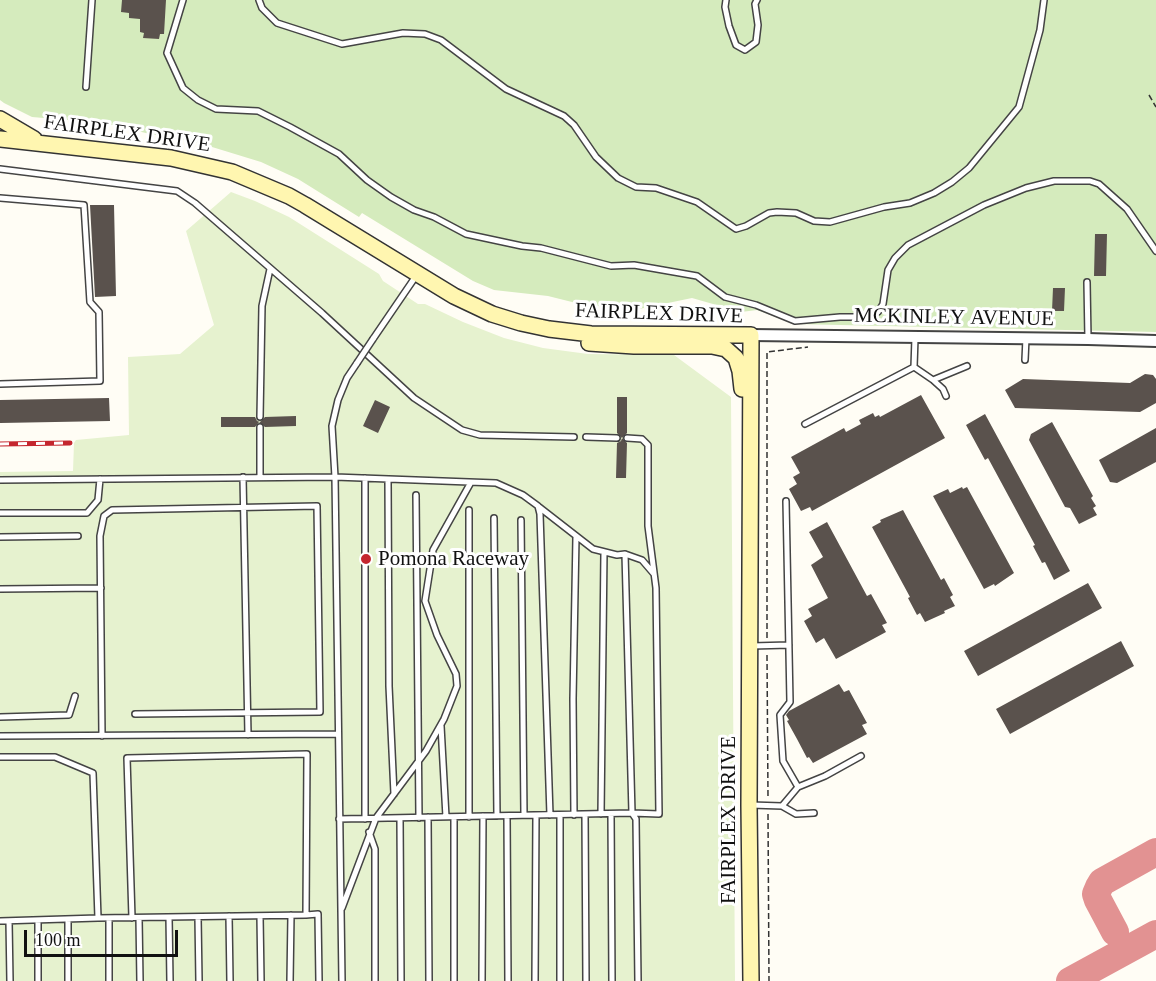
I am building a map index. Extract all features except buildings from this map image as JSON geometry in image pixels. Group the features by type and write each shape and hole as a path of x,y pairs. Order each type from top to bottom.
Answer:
{"street":[{"path":"0,119 40,142"},
{"name":"FAIRPLEX DRIVE","path":"0,139 171,158 232,172 290,196 458,298 492,314 521,323 591,334 751,335 749,646 751,981"},
{"path":"458,298 472,312 530,332 571,342 726,348 736,358 741,371 750,448"},
{"name":"MCKINLEY AVENUE","path":"751,335 1088,339 1155,343"}],"lane":[{"path":"86,87 92,0"},
{"path":"183,0 167,53 183,88 198,100 216,109 258,111 290,127 339,154 367,180 391,197 466,234 498,242 541,248 611,266 634,266 697,276 725,297 756,305 786,319 804,321 871,316 878,312 883,304 888,270 895,258 908,245 984,205 1026,188 1054,181 1090,181 1099,184 1127,209 1156,251"},
{"path":"259,0 262,8 277,23 342,44 403,33 425,34 441,40 506,89 564,116 574,124 596,158 618,178 636,187 656,188 697,202 736,229 768,213 777,212 796,213 814,221 830,222 910,203 952,182 969,168 1019,106 1040,30 1044,0"},
{"path":"726,0 729,26 736,45 745,50 756,42 758,25 755,4 757,0"},
{"path":"2,170 177,191 195,203 322,313 414,398 462,430 480,435 574,437"},
{"path":"0,198 84,205 90,302 99,312 100,381 0,384"},
{"path":"260,417 262,306 270,269"},
{"path":"342,981 332,426 342,389 417,275"},
{"path":"1087,282 1088,339"},
{"path":"914,367 915,338"},
{"path":"1024,360 1026,338"},
{"path":"933,380 967,366"},
{"path":"914,367 943,389 946,396"},
{"path":"805,424 914,367"},
{"path":"260,427 260,477"},
{"path":"586,437 617,438"},
{"path":"339,819 659,814 658,645 655,575 648,526 648,445 642,439 627,438"},
{"path":"243,477 248,735"},
{"path":"0,480 334,477 470,484 495,483 523,495 593,549 618,555 625,554 642,560 655,575"},
{"path":"365,478 365,819"},
{"path":"0,513 87,513 98,500 100,479"},
{"path":"388,479 389,686 394,794"},
{"path":"341,912 375,818 418,762 441,724 456,686 456,674 437,635 426,602 433,550 470,484"},
{"path":"416,495 419,818"},
{"path":"786,501 790,702 780,715 783,761 798,787"},
{"path":"102,736 100,536 104,516 112,510 317,506 320,712 135,714"},
{"path":"538,506 550,815"},
{"path":"469,510 470,817"},
{"path":"494,518 497,816"},
{"path":"521,520 524,815"},
{"path":"0,537 78,536"},
{"path":"574,814 573,699 576,537"},
{"path":"601,814 604,552"},
{"path":"625,554 632,813 636,819 638,981"},
{"path":"0,590 101,588"},
{"path":"749,646 789,645"},
{"path":"0,717 69,715 75,696"},
{"path":"441,724 446,817"},
{"path":"0,736 338,734"},
{"path":"132,918 127,758 307,754 306,915"},
{"path":"782,806 798,787 825,776 861,756"},
{"path":"0,757 55,757 93,773 98,918"},
{"path":"749,805 782,806 796,814 814,813"},
{"path":"585,814 586,981"},
{"path":"611,814 612,981"},
{"path":"535,981 536,815"},
{"path":"560,815 561,981"},
{"path":"482,981 483,816"},
{"path":"507,816 508,981"},
{"path":"454,817 454,981"},
{"path":"400,818 402,981"},
{"path":"428,818 429,981"},
{"path":"369,832 375,849 375,981"},
{"path":"0,921 318,914 319,981"},
{"path":"291,915 291,981"},
{"path":"229,916 230,981"},
{"path":"260,916 261,981"},
{"path":"169,917 170,981"},
{"path":"198,917 199,981"},
{"path":"108,918 109,981"},
{"path":"139,918 140,981"},
{"path":"68,920 68,981"},
{"path":"9,921 10,981"},
{"path":"38,921 38,981"}],"path":[{"path":"1149,95 1156,107"},
{"path":"767,352 770,981"}],"green space":[{"path":"0,0 1156,0 1156,332 795,324 757,310 741,312 692,298 639,309 584,305 548,296 494,290 473,281 362,213 359,217 298,179 261,162 199,143 104,123 32,117 4,103 0,100"},
{"name":"Pomona Raceway","path":"231,192 289,217 379,274 383,281 418,304 425,304 504,338 543,348 588,354 674,355 731,397 735,981 0,981 0,472 73,471 76,440 129,435 128,357 180,354 214,325 186,231"}],"taxiway":[{"path":"1115,932 1098,900 1096,894 1099,887 1102,882 1156,852"},
{"path":"1070,981 1156,934"}],"railway":[{"path":"0,444 70,443"}],"place":[{"name":"Pomona Raceway","path":"366,559"}]}
